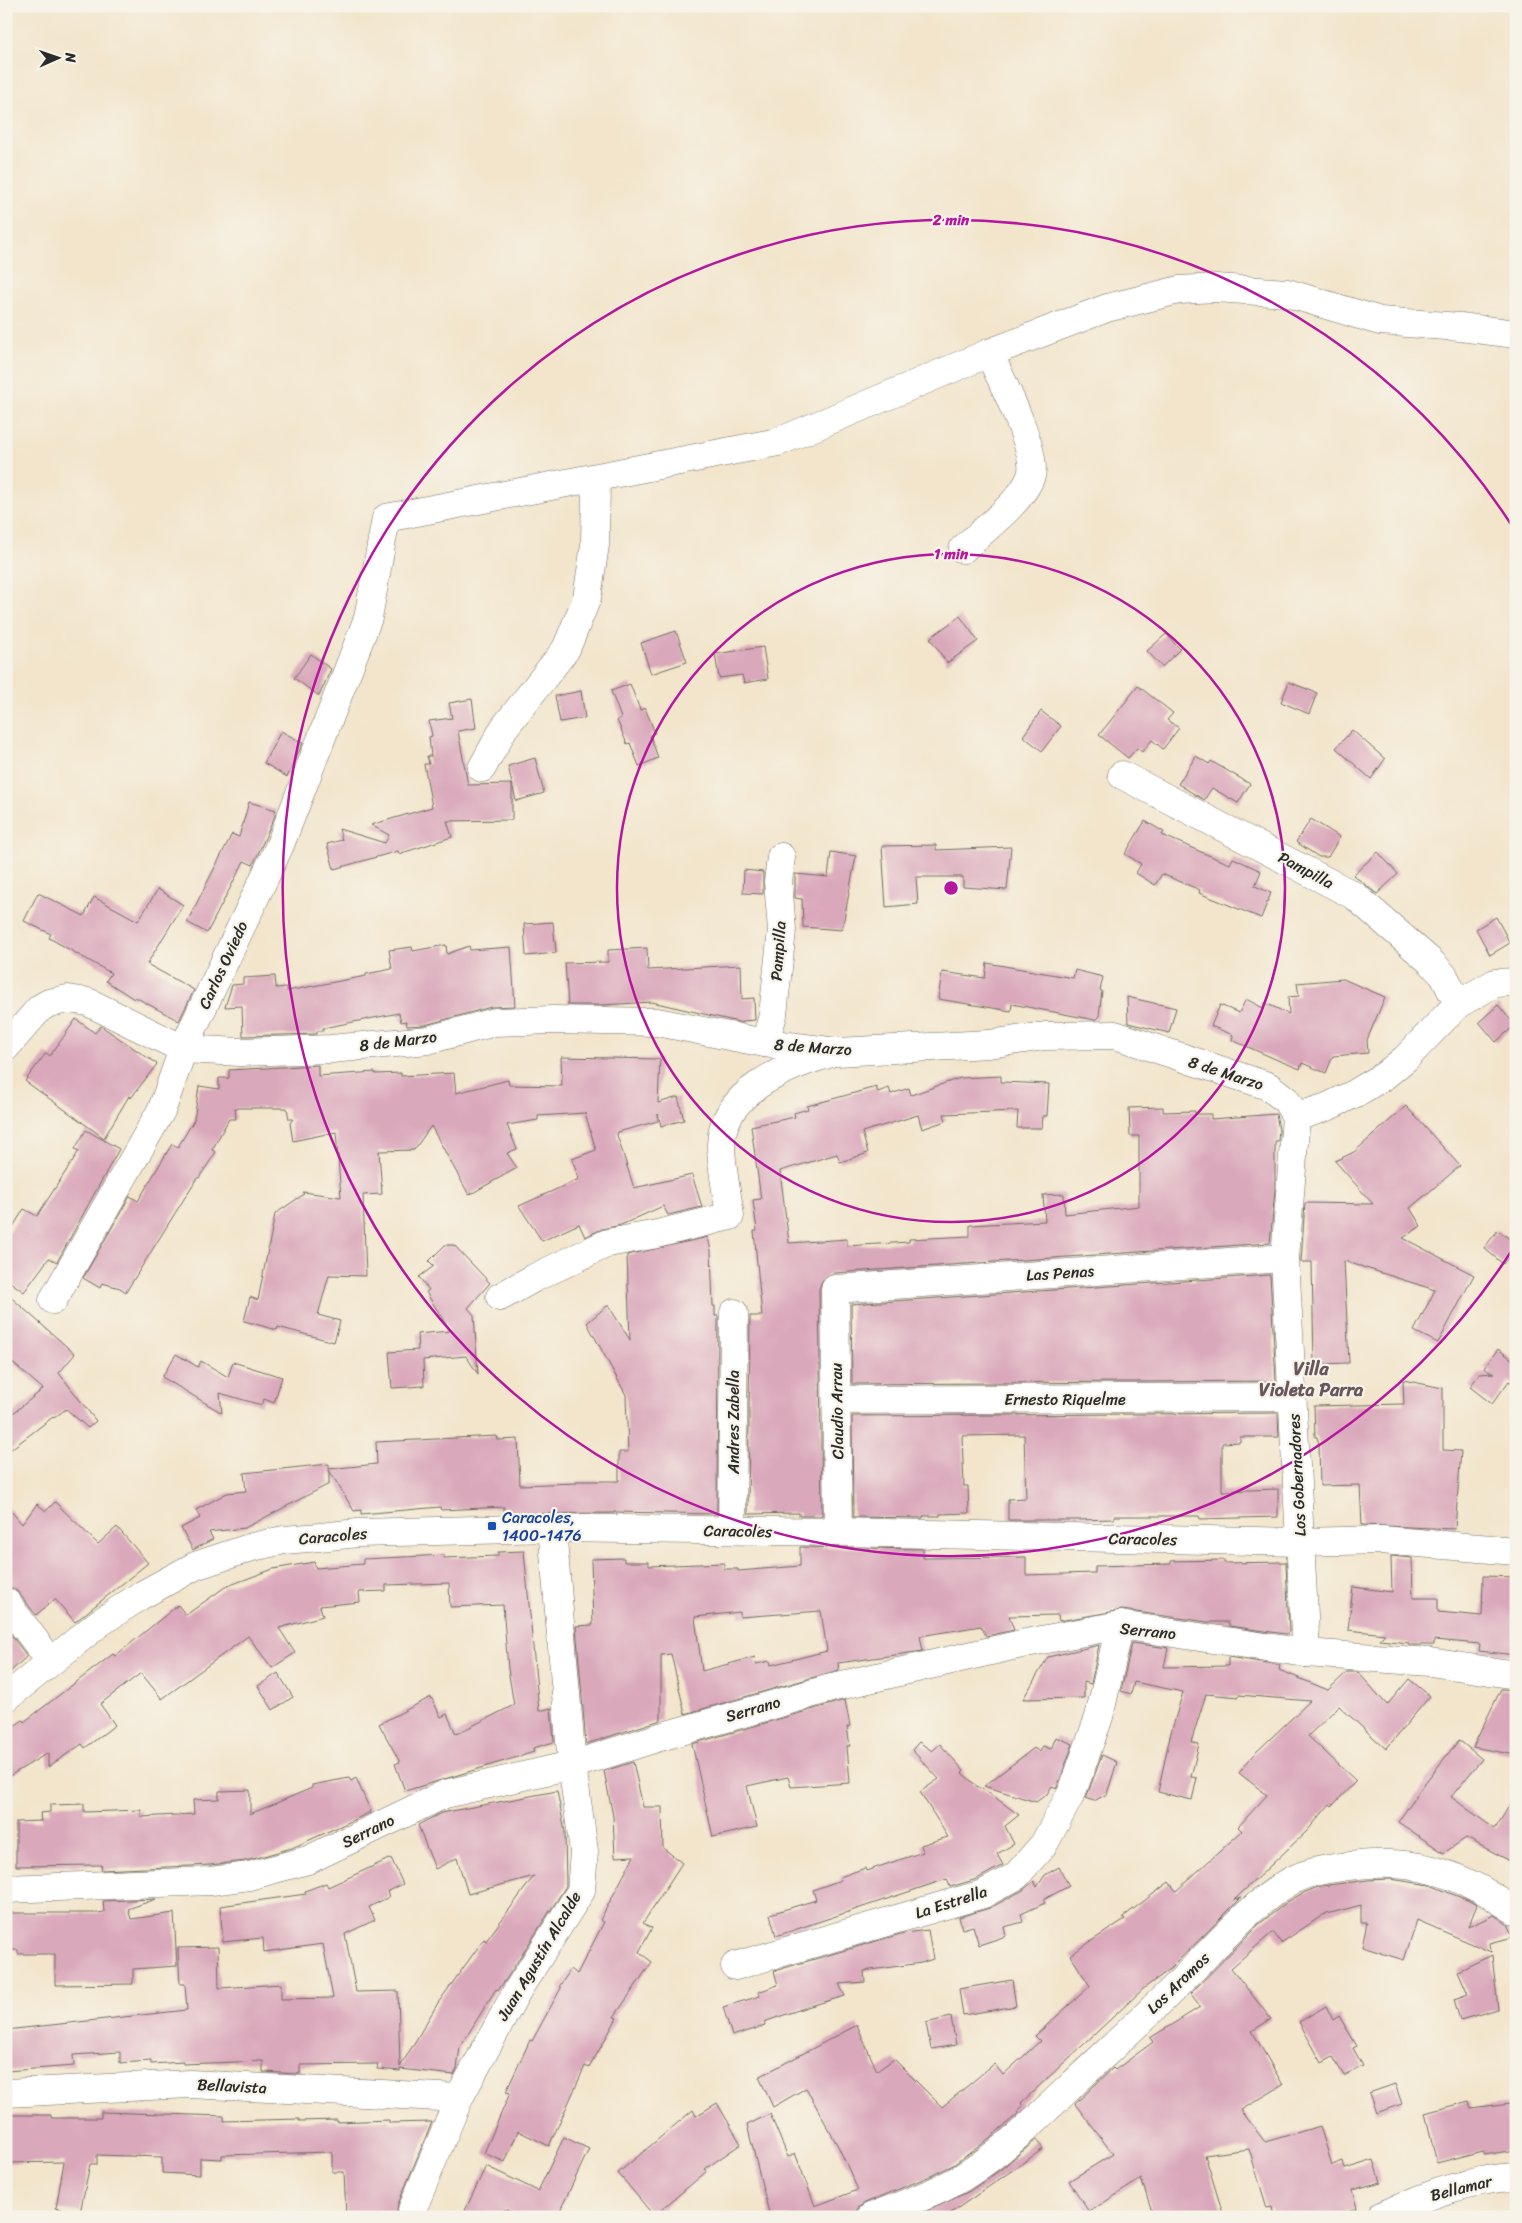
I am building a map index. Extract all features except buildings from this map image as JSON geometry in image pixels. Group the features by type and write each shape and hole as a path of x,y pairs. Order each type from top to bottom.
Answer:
{"street":[{"path":"482,768 504,728 566,649 587,598 595,545 596,479 778,442 989,353 1107,308 1179,290 1216,288 1288,293 1380,321 1460,327 1516,334"},
{"path":"963,549 1015,502 1031,475 1030,452 1016,412 989,353"},
{"name":"Carlos Oviedo","path":"53,1300 162,1109 183,1049 280,844 368,618 386,518 596,479"},
{"name":"Pampilla","path":"1122,775 1355,896 1431,962 1444,976 1458,1004"},
{"name":"Pampilla","path":"765,1043 773,1015 782,930 778,882 781,857"},
{"path":"1296,1117 1334,1104 1384,1076 1406,1058 1458,1004 1495,984 1516,982"},
{"name":"8 de Marzo","path":"6,1047 33,1015 49,1003 68,999 88,1002 183,1049 240,1052 331,1049 428,1040 495,1022 553,1020 657,1022 765,1043 837,1052 989,1044 1045,1036 1115,1035 1268,1086 1286,1100 1296,1117"},
{"path":"500,1297 534,1278 608,1243 658,1234 730,1216 721,1144 723,1126 735,1105 764,1081 796,1064 837,1052"},
{"name":"Los Gobernadores","path":"1296,1117 1285,1258 1306,1653"},
{"name":"Las Penas","path":"835,1289 1285,1258"},
{"name":"Claudio Arrau","path":"835,1289 838,1532"},
{"name":"Andres Zabella","path":"732,1530 734,1313"},
{"name":"Ernesto Riquelme","path":"837,1400 1292,1397"},
{"name":"Caracoles","path":"6,1698 98,1624 140,1596 195,1566 252,1547 284,1540 358,1534 552,1528 1301,1542 1382,1540 1516,1551"},
{"name":"Juan Agustín Alcalde","path":"411,2217 412,2210 458,2098 517,1991 581,1891 584,1851 572,1765 552,1528"},
{"path":"6,1602 51,1662"},
{"name":"Serrano","path":"6,1889 211,1881 249,1876 308,1860 445,1794 572,1765 660,1736 838,1686 1016,1645 1120,1625 1306,1653 1430,1662 1516,1675"},
{"name":"La Estrella","path":"735,1966 983,1894 1016,1876 1044,1844 1072,1792 1099,1717 1120,1625"},
{"name":"Los Aromos","path":"871,2217 939,2190 960,2179 989,2159 1032,2122 1164,1997 1255,1907 1294,1879 1327,1869 1355,1865 1407,1863 1461,1879 1485,1890 1516,1911"},
{"name":"Bellavista","path":"6,2093 190,2084 458,2098"},
{"name":"Bellamar","path":"1380,2217 1423,2197 1451,2188 1480,2181 1516,2177"}],"place":[{"name":"Caracoles, 1400-1476","path":"492,1526"}],"district":[{"name":"Villa Violeta Parra","path":"1311,1379"}]}
